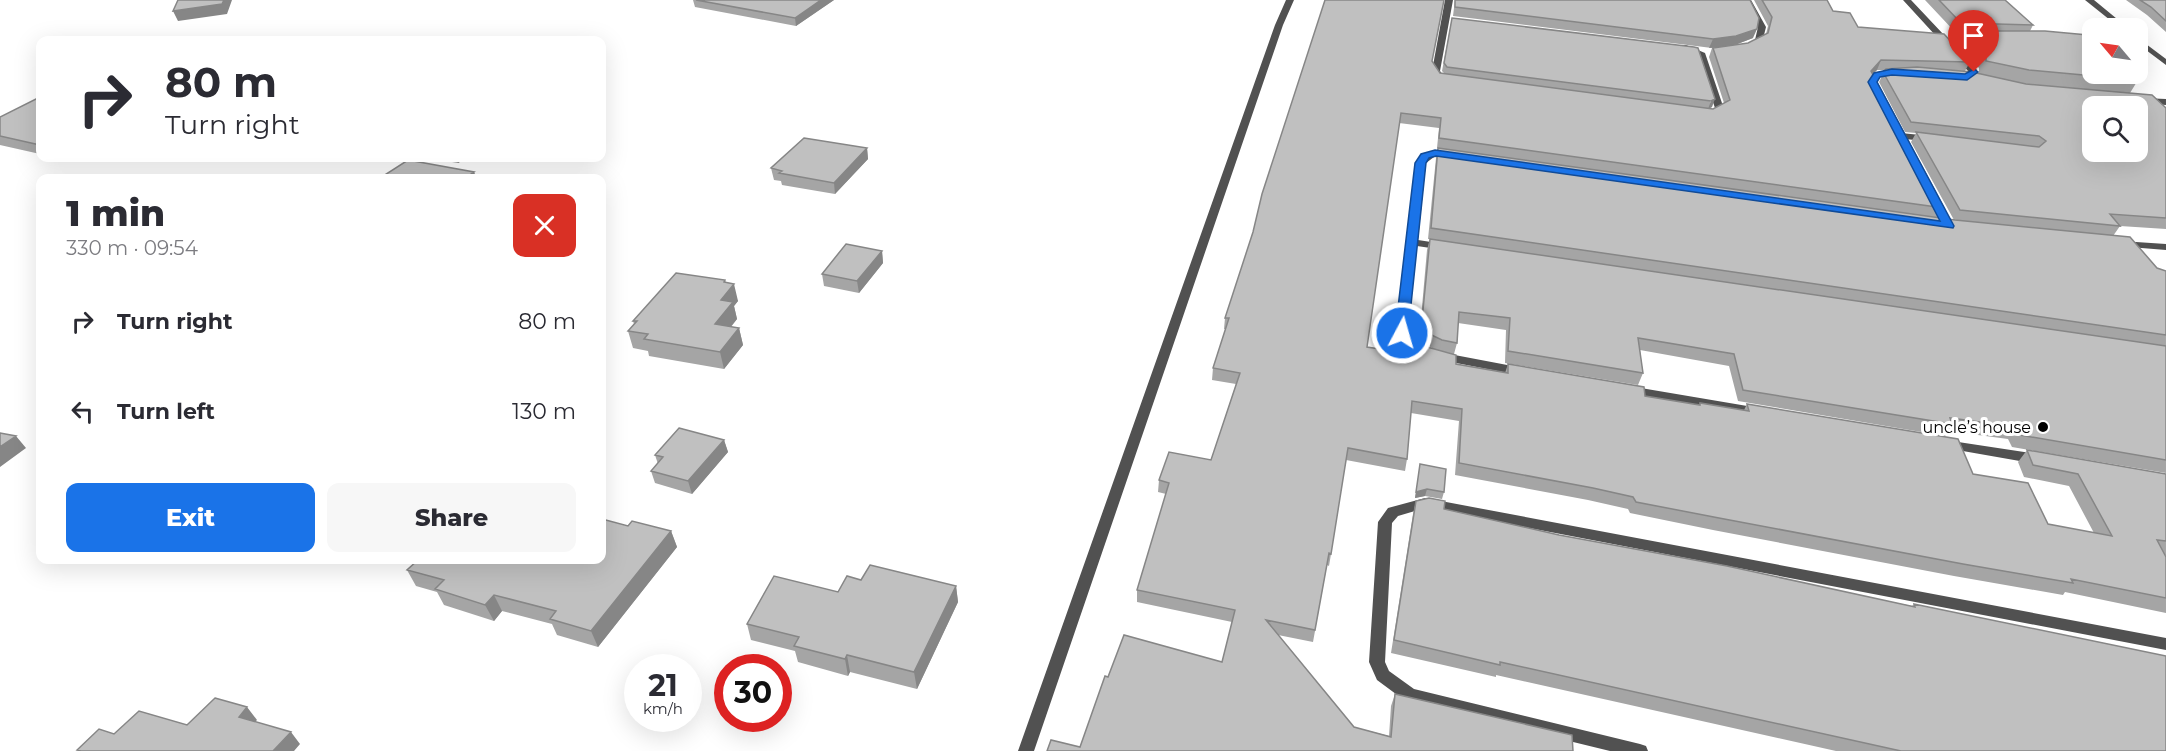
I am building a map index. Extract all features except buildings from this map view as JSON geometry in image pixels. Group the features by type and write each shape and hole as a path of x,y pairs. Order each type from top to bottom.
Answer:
{"street":[{"path":"1026,751 1279,25 1290,0"},
{"path":"1449,0 1436,71 1441,79 1449,81"},
{"path":"1907,0 1974,72 1967,77"},
{"path":"2089,0 2112,18"},
{"path":"1738,50 1759,41 1762,27 1745,2"},
{"path":"1447,20 1458,21"},
{"path":"1941,37 1953,37"},
{"path":"1677,47 1706,53 1720,108 1709,114 1697,112"},
{"path":"2148,49 2166,63"},
{"path":"1882,100 1872,82 1877,75 1912,73"},
{"path":"1943,77 1967,77 1977,80"},
{"path":"2148,101 2166,102"},
{"path":"1906,146 1899,132 1945,141"},
{"path":"1470,158 1435,153 1425,156 1421,163 1402,333 1407,344 1419,352 1438,358 1531,374"},
{"path":"1412,242 1460,249"},
{"path":"2113,243 2140,250 2166,248"},
{"path":"1612,387 1776,415"},
{"path":"1927,441 2044,460"},
{"path":"1640,751 1410,695 1383,675 1377,662 1384,534 1385,522 1393,512 1425,503 2166,644"}],"place":[{"name":"uncle’s house","path":"2043,427"}],"route":[{"path":"1402,333 1421,163 1425,156 1435,153 1948,226 1872,82 1877,75 1892,72 1943,77 1967,77 1974,72"}]}
